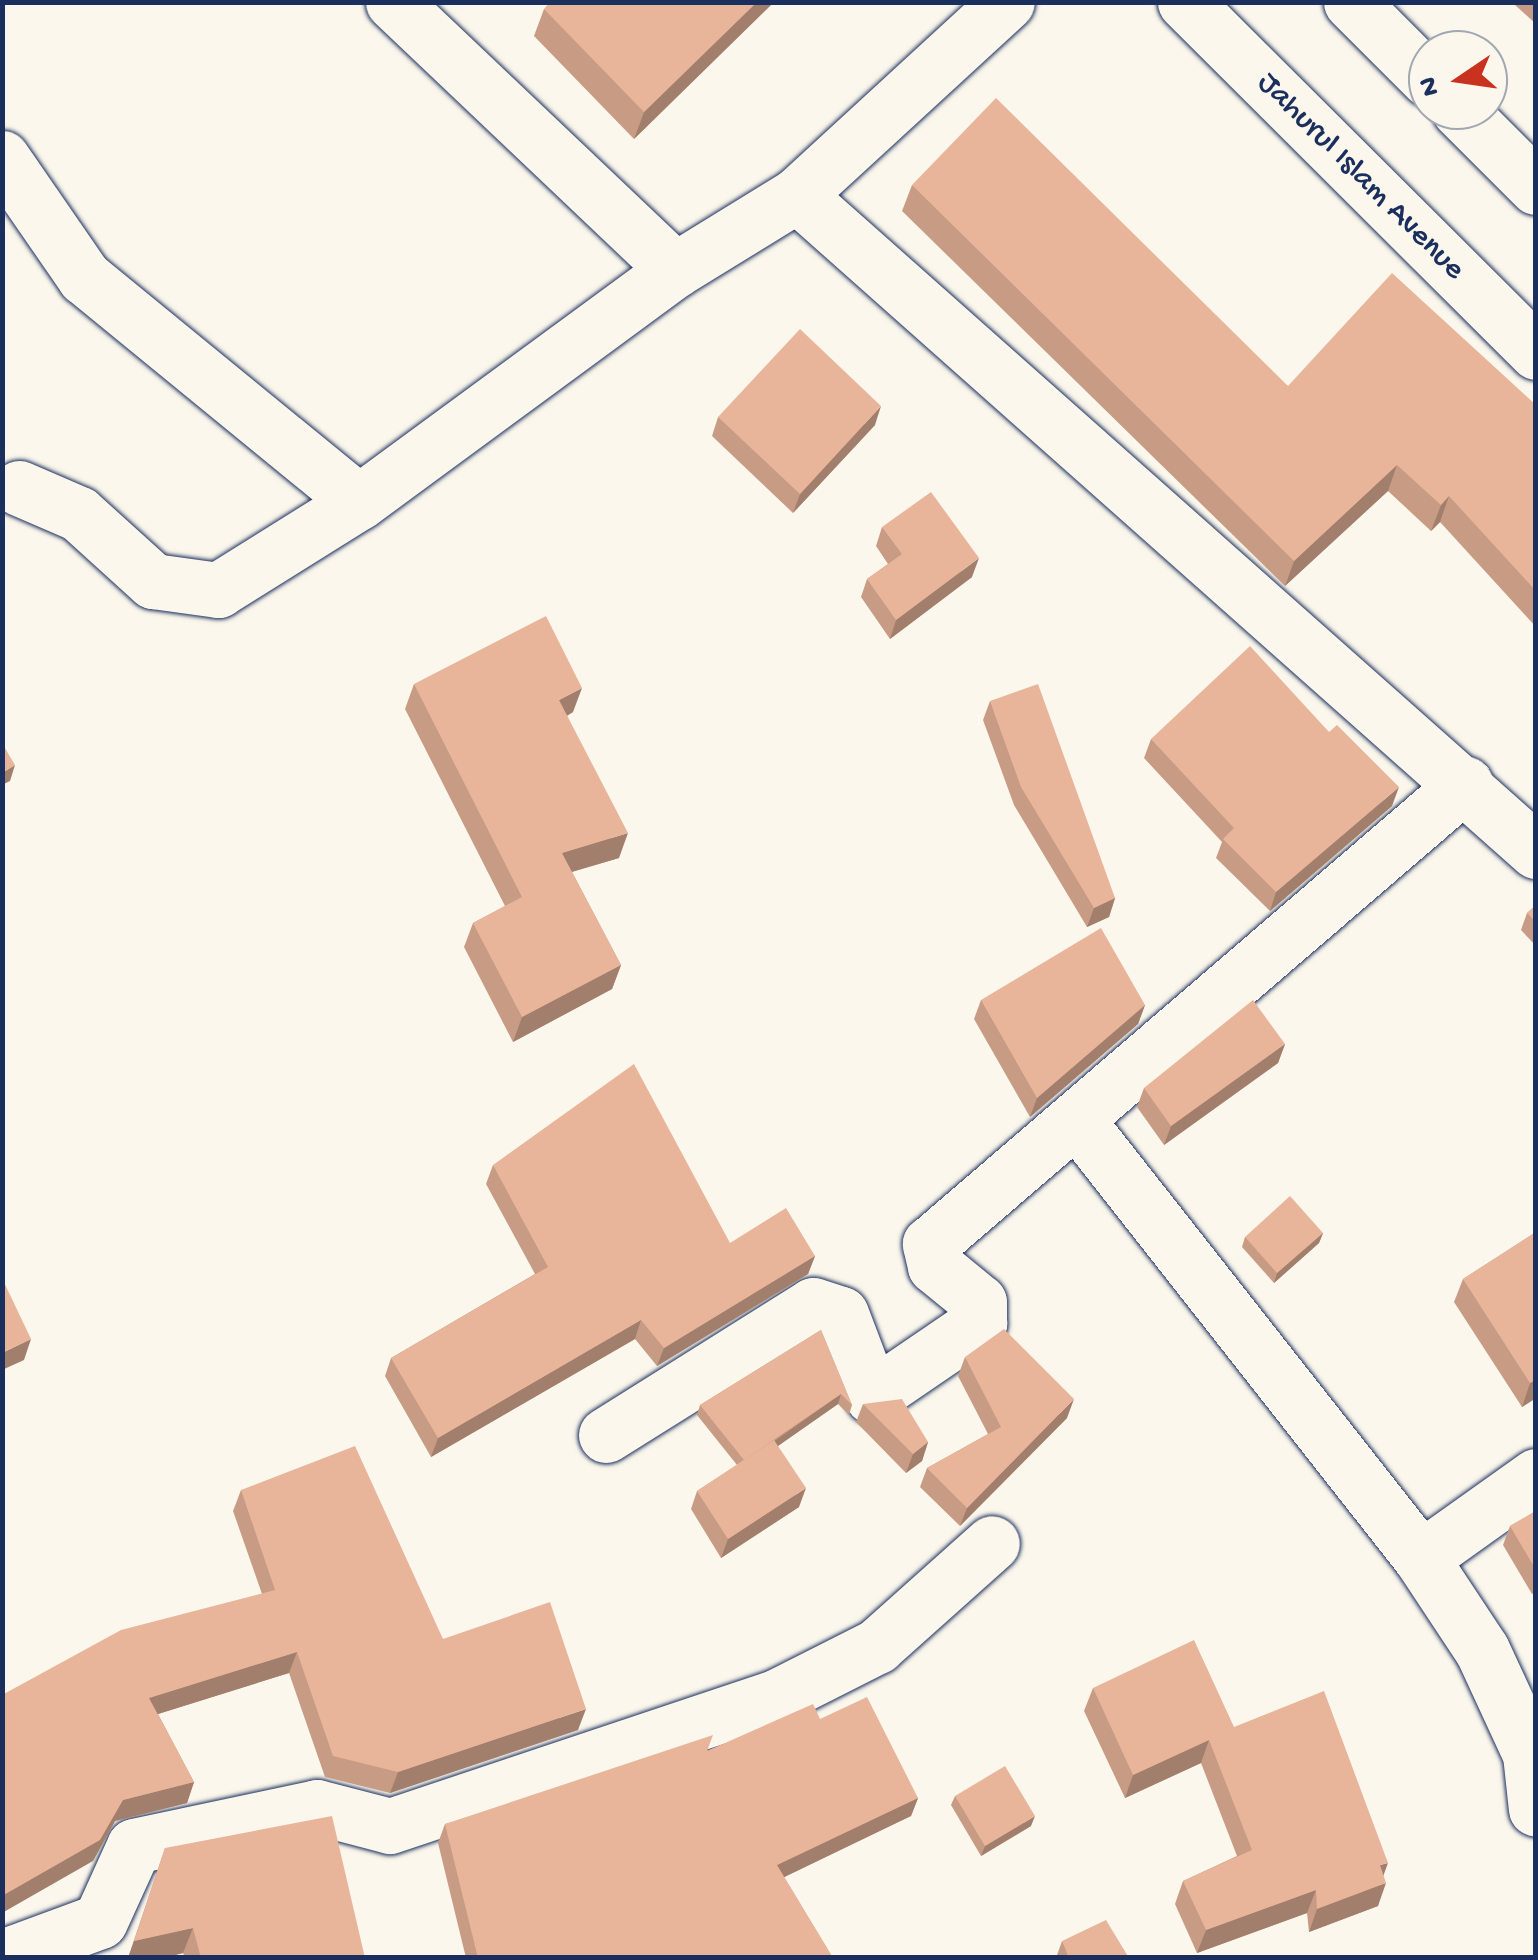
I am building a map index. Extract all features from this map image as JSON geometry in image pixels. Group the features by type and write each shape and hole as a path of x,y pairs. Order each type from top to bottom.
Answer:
{"street":[{"path":"393,2 676,270"},
{"path":"19,488 79,514 152,581 218,590 359,502 676,270 797,195 1008,2"},
{"name":"Jahurul Islam Avenue","path":"1186,2 1536,352"},
{"path":"1352,2 1408,59"},
{"path":"1479,130 1536,187"},
{"path":"2,158 84,277 359,502"},
{"path":"797,195 1536,851"},
{"path":"606,1435 813,1305 841,1314 864,1384 881,1394 979,1323 983,1310 936,1266 930,1244 1079,1123 1465,784"},
{"path":"1079,1123 1421,1558 1482,1650 1530,1754 1536,1809"},
{"path":"1421,1558 1536,1476"},
{"path":"2,1957 100,1921 134,1846 318,1807 390,1826 778,1696 877,1646 992,1543"}],"building":[{"path":"550,2 757,2 644,112 544,9"},
{"path":"996,98 1288,386 1392,273 1536,405 1536,591 1449,496 1441,505 1397,465 1294,561 912,185"},
{"path":"800,329 881,406 800,494 718,417"},
{"path":"931,492 979,558 896,620 867,579 902,554 882,527"},
{"path":"546,616 582,688 559,700 628,833 562,853 621,965 522,1017 473,923 522,897 414,684"},
{"path":"1250,646 1329,732 1337,725 1399,787 1276,892 1223,839 1234,828 1151,739"},
{"path":"1038,684 1115,898 1094,908 1021,787 990,701"},
{"path":"2,743 15,765 2,773"},
{"path":"1536,905 1536,922 1527,913"},
{"path":"1101,928 1145,1005 1037,1098 981,1000"},
{"path":"1253,1000 1285,1044 1171,1126 1144,1088"},
{"path":"634,1064 730,1243 786,1208 815,1256 664,1348 641,1320 438,1438 391,1358 548,1267 493,1165"},
{"path":"1290,1196 1323,1233 1277,1273 1245,1237"},
{"path":"1536,1232 1536,1380 1530,1383 1463,1279"},
{"path":"2,1278 31,1339 2,1353"},
{"path":"1004,1329 1074,1399 967,1508 927,1468 1001,1427 965,1357"},
{"path":"821,1330 852,1405 841,1394 744,1460 700,1405"},
{"path":"902,1399 928,1442 913,1454 863,1404"},
{"path":"774,1440 806,1488 728,1539 697,1491"},
{"path":"355,1446 443,1639 550,1602 586,1709 398,1772 333,1756 297,1652 149,1698 194,1782 123,1800 100,1840 2,1896 2,1695 121,1630 275,1590 241,1490"},
{"path":"1536,1511 1536,1570 1510,1526"},
{"path":"1194,1640 1234,1727 1324,1691 1388,1863 1380,1865 1386,1883 1317,1909 1316,1890 1206,1930 1183,1881 1252,1850 1209,1740 1133,1775 1093,1688"},
{"path":"867,1697 918,1798 777,1865 833,1958 478,1958 445,1824 713,1735 707,1751 813,1704 820,1719"},
{"path":"1005,1766 1035,1816 985,1846 955,1796"},
{"path":"332,1816 365,1958 201,1958 193,1928 134,1941 165,1848"},
{"path":"1106,1920 1129,1958 1069,1958 1062,1941"}]}
